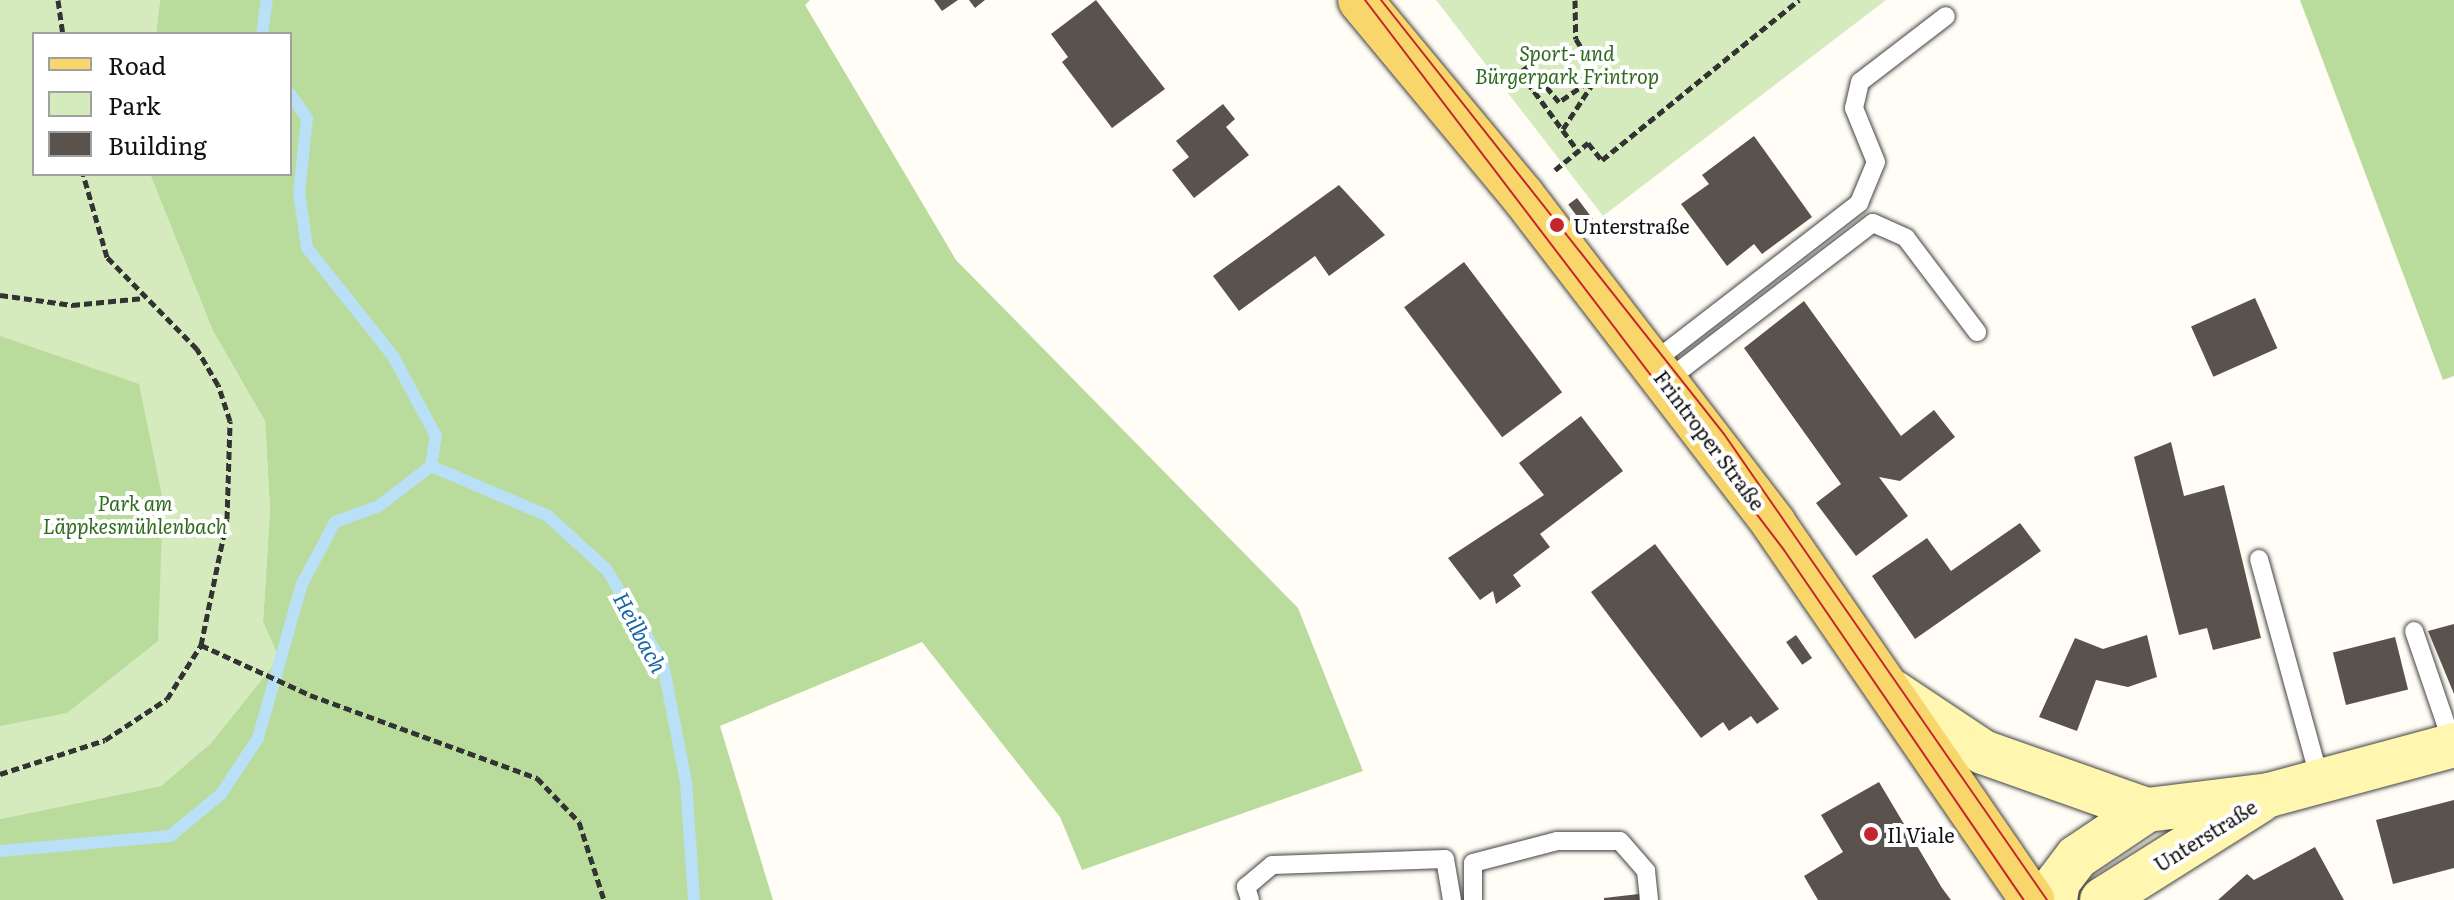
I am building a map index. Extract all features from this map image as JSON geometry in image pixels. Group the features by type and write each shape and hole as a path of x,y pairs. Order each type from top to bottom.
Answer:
{"main road":[{"name":"Frintroper Straße","path":"1360,0 1522,195 1659,372 1893,692 2032,900"}],"street":[{"path":"1893,692 1983,752 2147,810"},
{"name":"Unterstraße","path":"2055,900 2058,882 2077,857 2147,810 2269,795 2453,745"},
{"name":"Unterstraße","path":"2102,900 2269,795"}],"lane":[{"path":"1659,372 1859,203 1876,162 1854,108 1860,82 1946,16"},
{"path":"1659,372 1873,223 1906,238 1977,332"},
{"path":"2259,559 2320,781"},
{"path":"2414,631 2453,745"},
{"path":"1473,900 1473,863 1557,841 1620,841 1646,871 1649,900"},
{"path":"1250,900 1246,887 1272,865 1445,859 1452,900"}],"path":[{"path":"58,0 63,32"},
{"path":"1575,0 1576,39 1598,75"},
{"path":"1522,195 1588,143 1602,160 1799,0"},
{"path":"1578,151 1520,72 1529,66 1559,102 1598,75"},
{"path":"1563,129 1598,75"},
{"path":"0,774 105,740 139,721 167,699 201,645 227,519 230,421 197,349 107,257 84,176"},
{"path":"0,295 72,305 144,298"},
{"path":"201,645 310,695 537,778 579,822 604,900"}],"green space":[{"name":"Park am Läppkesmühlenbach","path":"0,0 160,0 156,32 32,32 32,176 151,176 213,331 265,421 270,510 263,622 279,658 211,743 161,786 0,819"},
{"path":"160,0 810,0 805,5 956,260 1298,608 1363,771 1082,870 1060,817 922,642 720,726 773,900 0,900 0,819 161,786 211,743 279,658 263,622 270,510 265,421 213,331 151,176 292,176 292,32 156,32"},
{"name":"Sport- und Bürgerpark Frintrop","path":"1436,0 1886,0 1603,216"},
{"path":"2300,0 2454,0 2454,376 2443,380"},
{"path":"0,336 139,384 163,501 158,641 67,713 0,726"}],"building":[{"path":"934,0 958,0 942,11"},
{"path":"969,0 985,0 975,8"},
{"path":"1096,0 1165,89 1112,128 1062,62 1068,57 1051,34"},
{"path":"1223,104 1235,119 1226,127 1249,155 1194,198 1172,170 1189,157 1176,141"},
{"path":"1754,136 1812,217 1762,254 1754,244 1727,266 1681,204 1709,184 1702,175"},
{"path":"1339,185 1385,235 1329,276 1315,256 1239,311 1213,276"},
{"path":"1577,198 1600,228 1591,235 1568,205"},
{"path":"1464,262 1562,392 1502,437 1404,307"},
{"path":"2255,298 2277,348 2213,377 2191,326"},
{"path":"1804,301 1901,436 1934,410 1955,437 1900,481 1879,477 1908,516 1856,556 1816,503 1841,484 1744,348"},
{"path":"1581,416 1623,471 1540,534 1550,547 1513,575 1521,586 1496,604 1493,591 1480,600 1448,558 1544,495 1519,463"},
{"path":"2171,442 2184,496 2224,485 2261,638 2213,650 2207,628 2179,635 2134,457"},
{"path":"2020,523 2041,551 1915,639 1872,576 1927,538 1951,571"},
{"path":"1655,544 1779,709 1757,724 1751,716 1729,731 1723,722 1701,738 1591,592"},
{"path":"2454,624 2454,694 2428,631"},
{"path":"1796,635 1812,658 1802,665 1786,642"},
{"path":"2147,635 2157,677 2128,687 2096,680 2077,731 2039,717 2075,638 2103,649"},
{"path":"2395,637 2408,689 2346,705 2333,652"},
{"name":"Il Viale","path":"1879,782 1951,900 1818,900 1804,876 1843,852 1821,815"},
{"path":"2454,800 2454,868 2393,884 2376,820"},
{"path":"2315,847 2344,900 2218,900 2247,874 2254,880"},
{"path":"1639,894 1639,900 1604,900 1604,898"}],"waterway":[{"path":"262,32 267,0"},
{"path":"0,851 170,836 221,794 258,738 302,584 335,522 379,506 431,466 436,436 393,356 307,248 299,192 307,118 292,97"},
{"name":"Heilbach","path":"431,466 548,516 607,570 663,664 686,782 694,900"}],"tram line":[{"path":"1365,0 1784,550 2024,900"},
{"path":"1381,0 1724,434 2047,900"}],"place":[{"name":"Unterstraße","path":"1557,225"},
{"name":"Il Viale","path":"1871,834"}]}
